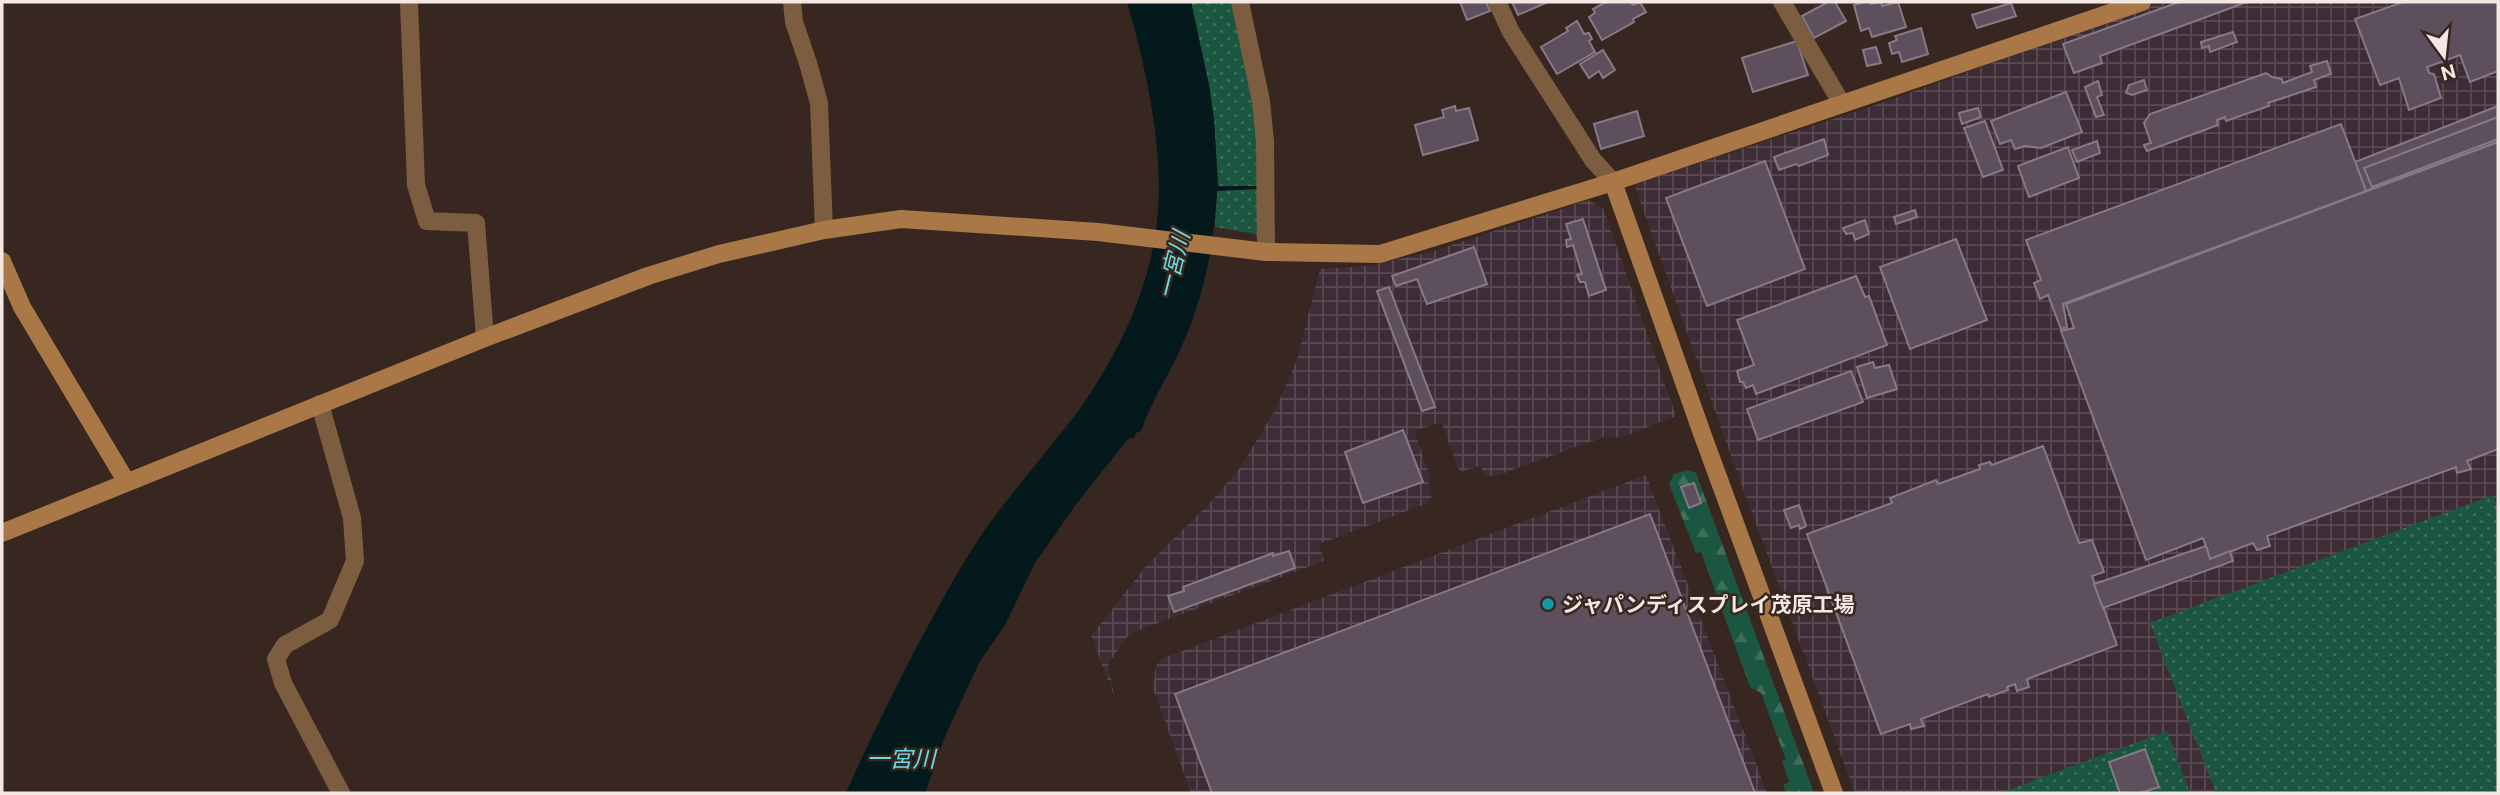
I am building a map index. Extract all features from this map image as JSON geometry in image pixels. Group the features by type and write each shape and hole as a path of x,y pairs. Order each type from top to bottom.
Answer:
{"street":[{"path":"409,2 416,185 427,221 476,223 485,338"},
{"path":"792,2 794,22 819,103 824,230"},
{"path":"1240,2 1261,101 1263,252"},
{"path":"1497,2 1511,32 1593,160 1613,182 1701,432 1834,793"},
{"path":"1782,2 1842,104"},
{"path":"2,533 485,338 648,276 719,254 824,230 901,219 1098,232 1263,252 1380,254 1613,182 2142,2"},
{"path":"2,261 22,307 126,481"},
{"path":"320,404 352,518 355,561 330,620 285,645 276,659 283,683 341,793"}],"shaded area":[{"path":"2163,2 2498,2 2498,793 1855,793 1634,184 1864,109"},
{"path":"1588,200 1603,208 1676,416 1620,438 1606,436 1493,477 1484,473 1480,466 1460,472 1441,422 1414,431 1431,479 1428,481 1432,496 1428,503 1319,544 1324,561 1129,634 1108,664 1114,696 1091,636 1146,566 1209,504 1240,468 1275,410 1297,360 1320,269 1368,266 1431,252"},
{"name":"ジャパンディスプレイ茂原工場","path":"1646,475 1767,793 1191,793 1153,688 1156,666 1161,659"}],"green space":[{"path":"1191,2 1231,2 1243,41 1256,120 1257,186 1218,186 1214,119"},
{"path":"1257,189 1261,235 1215,227 1217,190"},
{"path":"1688,470 1696,473 1814,793 1786,793 1783,785 1789,782 1782,761 1786,760 1761,693 1750,687 1701,552 1696,553 1669,484 1674,474"},
{"path":"2493,495 2498,509 2498,793 2216,793 2150,623"},
{"path":"2167,731 2190,793 2000,793"}],"water":[{"name":"一宮川","path":"1127,2 1191,2 1214,119 1218,186 1257,186 1257,189 1217,191 1210,251 1196,310 1141,431 1136,433 1134,438 1128,439 1077,503 1035,563 1005,625 980,661 946,734 925,793 846,793 915,650 974,545 1093,389 1119,344 1140,296 1157,221 1158,167 1147,82"}],"building":[{"path":"1460,2 1486,2 1490,11 1467,20"},
{"path":"1512,2 1548,2 1518,15"},
{"path":"1606,2 1631,2 1633,5 1640,2 1646,12 1602,40 1589,17 1595,13 1593,9"},
{"path":"1828,2 1835,2 1846,21 1814,38 1802,16"},
{"path":"1881,2 1882,6 1898,2 1906,27 1872,37 1869,28 1861,31 1854,5"},
{"path":"2179,2 2247,2 2100,56 2102,63 2074,73 2063,44"},
{"path":"2403,2 2498,2 2498,71 2470,82 2460,55 2427,67 2429,73 2434,74 2441,98 2409,110 2399,78 2380,85 2355,19"},
{"path":"2011,3 2016,16 1977,28 1972,15"},
{"path":"1577,21 1584,34 1589,33 1592,39 1589,41 1595,52 1557,74 1541,47 1568,31 1566,28"},
{"path":"1921,28 1928,54 1902,62 1899,52 1892,54 1889,43 1897,40 1895,36"},
{"path":"2233,32 2237,42 2210,52 2209,46 2202,48 2201,42"},
{"path":"1797,41 1808,75 1753,92 1742,58"},
{"path":"1876,47 1881,63 1867,66 1863,50"},
{"path":"1603,50 1615,70 1603,78 1599,71 1589,78 1580,64"},
{"path":"2327,61 2331,74 2314,80 2316,87 2226,121 2225,117 2217,120 2218,125 2147,151 2144,145 2151,143 2144,123 2150,114 2266,73 2282,79 2283,83 2312,72 2310,66"},
{"path":"2144,80 2147,90 2132,95 2126,93 2129,85"},
{"path":"2098,81 2102,95 2097,97 2104,115 2096,117 2085,87"},
{"path":"2066,92 2082,132 2041,148 2025,146 2015,149 2011,140 2000,144 1991,121"},
{"path":"1455,106 1456,111 1469,108 1478,140 1423,155 1415,125 1444,117 1442,110"},
{"path":"2498,106 2498,142 2366,191 2355,162"},
{"path":"1978,108 1981,117 1962,124 1959,113"},
{"path":"1637,111 1644,136 1601,149 1594,124"},
{"path":"2498,117 2498,139 2372,187 2364,168"},
{"path":"1985,121 2003,170 1983,177 1964,128"},
{"path":"2341,124 2366,191 2063,304 2067,327 2061,329 2048,295 2040,299 2034,283 2041,280 2026,240"},
{"path":"1824,139 1828,155 1779,170 1774,157"},
{"path":"2097,141 2100,153 2077,162 2072,150"},
{"path":"2498,142 2498,449 2467,461 2471,469 2457,473 2456,467 2267,536 2270,546 2257,550 2253,543 2210,559 2203,538 2146,560 2061,331 2074,328 2066,304"},
{"path":"2068,147 2079,178 2029,197 2018,166"},
{"path":"1765,161 1805,269 1707,306 1666,198"},
{"path":"1915,210 1917,217 1896,224 1894,217"},
{"path":"1583,219 1606,290 1589,296 1585,282 1580,282 1577,275 1582,274 1573,245 1567,247 1566,240 1571,239 1566,224"},
{"path":"1865,220 1869,234 1855,240 1853,233 1846,234 1843,228"},
{"path":"1956,239 1987,320 1910,349 1880,267"},
{"path":"1474,247 1487,284 1427,304 1417,279 1396,286 1392,276"},
{"path":"1856,276 1865,297 1869,296 1887,345 1756,394 1753,385 1746,388 1743,382 1740,382 1737,371 1754,365 1737,320"},
{"path":"1389,287 1435,407 1422,411 1377,291"},
{"path":"1873,362 1875,368 1889,365 1897,389 1867,398 1857,367"},
{"path":"1851,371 1863,402 1758,440 1747,409"},
{"path":"1403,430 1423,482 1363,503 1345,452"},
{"path":"2043,446 2079,543 2092,540 2104,572 2092,576 2117,645 2027,679 2029,687 2017,691 2015,684 2007,687 2008,690 1989,697 1988,694 1921,719 1924,726 1911,729 1910,724 1881,734 1807,534 1892,503 1890,498 1936,480 1938,484 1980,469 1979,465 1990,462 1992,465"},
{"path":"1694,483 1701,503 1689,508 1681,487"},
{"path":"1799,505 1806,526 1800,529 1799,525 1791,528 1784,510"},
{"name":"ジャパンディスプレイ茂原工場","path":"1650,514 1755,793 1212,793 1175,694"},
{"path":"2206,546 2210,559 2230,551 2233,561 2103,608 2094,584"},
{"path":"1289,551 1295,568 1174,612 1168,596 1184,591 1183,587 1273,553 1273,556"},
{"path":"2145,749 2159,787 2140,793 2120,793 2109,762"}],"place":[{"name":"ジャパンディスプレイ茂原工場","path":"1548,604"}]}
